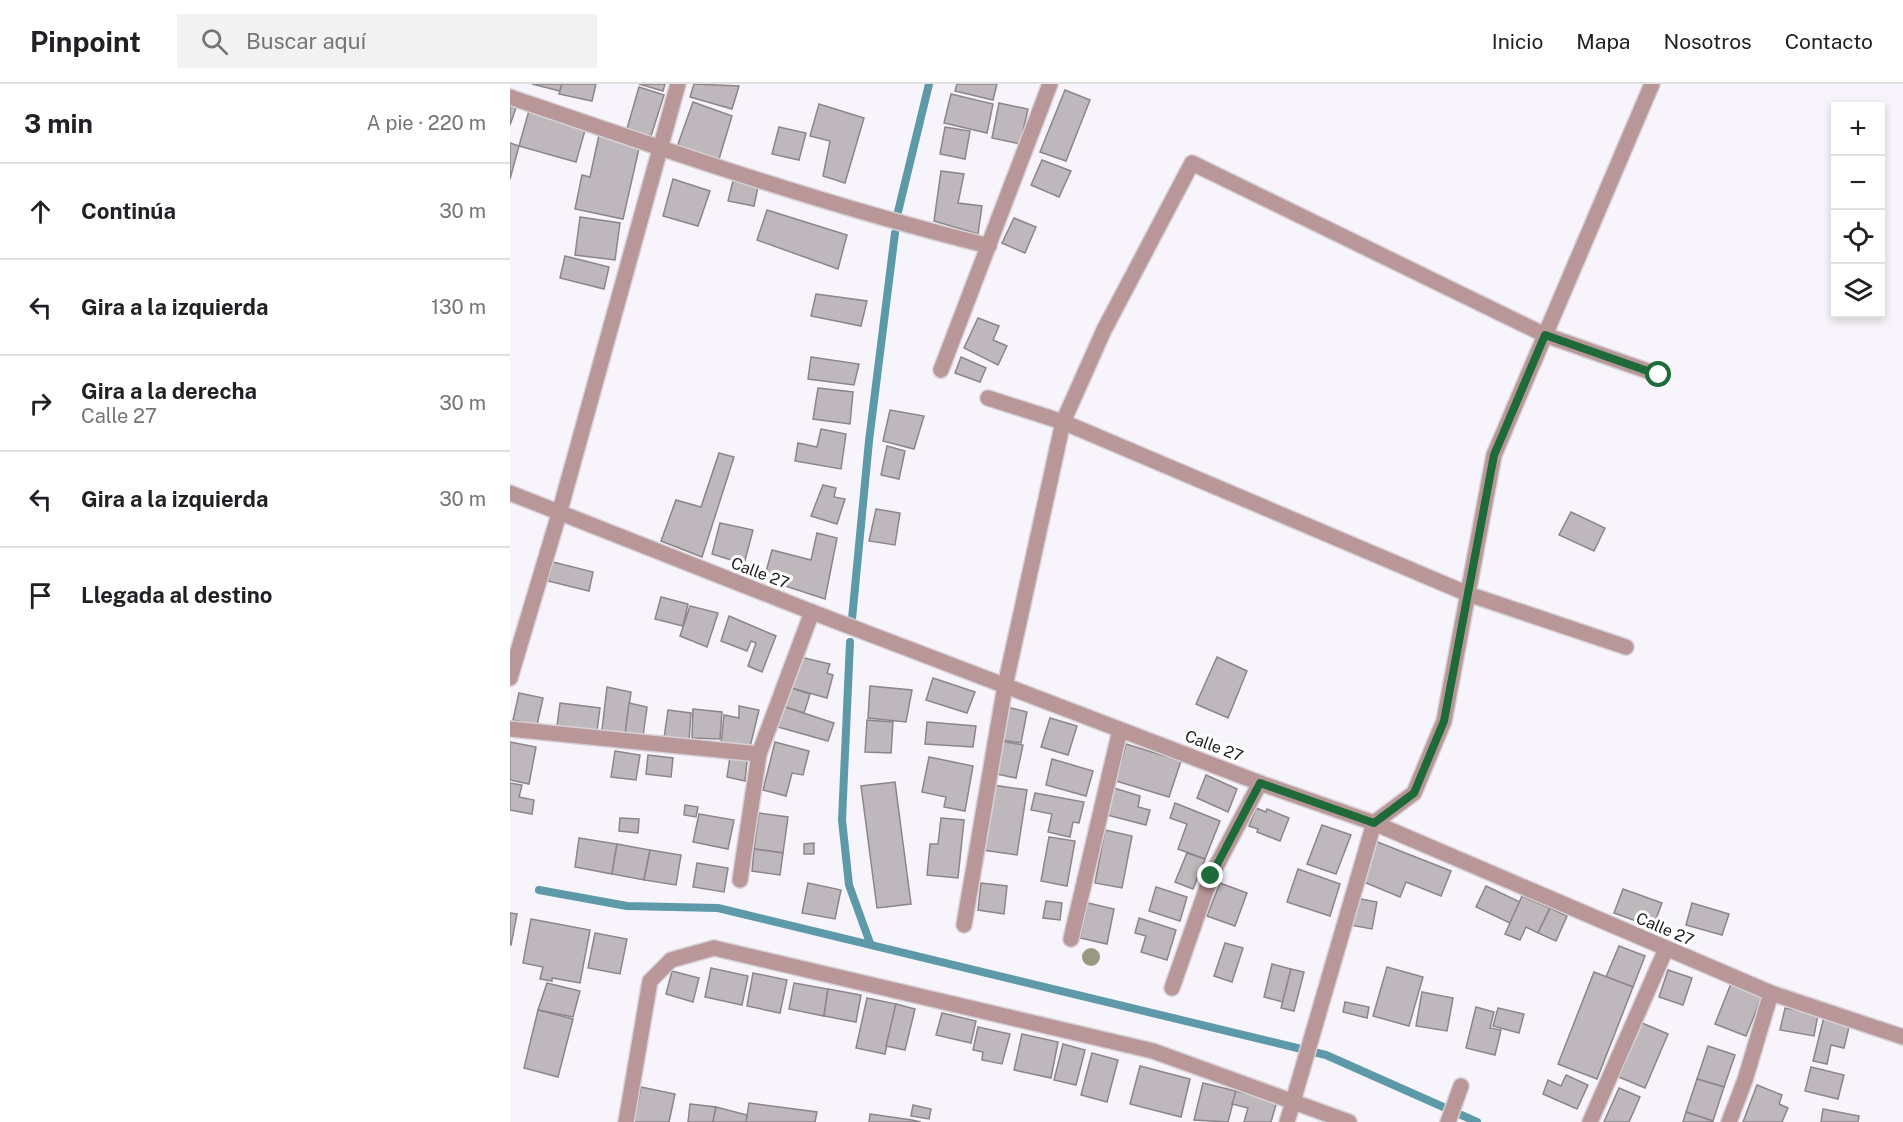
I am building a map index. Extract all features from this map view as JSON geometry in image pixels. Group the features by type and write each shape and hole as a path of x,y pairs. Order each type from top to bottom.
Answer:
{"street":[{"path":"510,678 559,514 678,84"},
{"path":"941,370 1050,84"},
{"path":"1287,1122 1374,823 1414,793 1444,721 1494,455 1652,84"},
{"path":"510,97 660,148 908,226 989,246"},
{"path":"963,925 1005,686 1063,422 1104,330 1192,164 1545,335 1659,375"},
{"path":"988,398 1063,422 1468,594 1626,647"},
{"name":"Calle 27","path":"510,493 559,514 1120,730 1374,823 1666,950 1771,993 1903,1037"},
{"path":"740,880 759,754 812,612"},
{"path":"510,729 759,754"},
{"path":"1071,939 1120,730"},
{"path":"1172,988 1211,876 1260,783"},
{"path":"626,1122 650,981 671,960 714,948 1153,1051 1349,1122"},
{"path":"1590,1122 1666,950"},
{"path":"1729,1122 1771,993"},
{"path":"1448,1122 1461,1086"}],"building":[{"path":"532,84 562,84 560,91"},
{"path":"562,84 596,84 592,101 559,94"},
{"path":"639,84 665,84 663,91"},
{"path":"694,84 739,86 732,109 690,97"},
{"path":"957,84 997,84 993,100 955,91"},
{"path":"639,87 664,95 650,139 626,132"},
{"path":"1065,90 1090,100 1066,161 1040,152"},
{"path":"951,94 993,104 987,133 944,123"},
{"path":"510,100 518,102 510,125"},
{"path":"693,102 732,116 719,159 677,147"},
{"path":"999,103 1028,109 1020,144 992,138"},
{"path":"819,104 864,118 845,183 823,176 830,141 810,136"},
{"path":"530,107 587,123 576,162 519,146"},
{"path":"779,127 806,133 799,160 772,154"},
{"path":"945,127 970,131 965,159 940,154"},
{"path":"599,135 640,144 623,219 575,209 582,175 590,177"},
{"path":"510,143 519,146 510,179"},
{"path":"1042,160 1071,171 1059,197 1031,185"},
{"path":"941,171 964,174 958,203 982,206 978,234 934,221"},
{"path":"673,179 710,191 698,226 663,216"},
{"path":"733,181 758,187 754,206 728,201"},
{"path":"767,210 847,235 838,269 757,240"},
{"path":"580,217 620,223 615,260 575,255"},
{"path":"1014,218 1036,227 1025,253 1002,243"},
{"path":"565,256 609,267 604,289 560,278"},
{"path":"816,294 867,301 861,326 811,316"},
{"path":"978,318 999,326 993,340 1007,346 998,365 964,348"},
{"path":"811,357 859,364 854,385 808,379"},
{"path":"961,357 986,368 980,382 955,373"},
{"path":"818,388 853,392 850,424 813,419"},
{"path":"890,410 924,416 914,449 883,441"},
{"path":"821,429 846,434 841,469 795,461 798,443 817,447"},
{"path":"887,446 905,451 899,479 881,475"},
{"path":"719,453 734,457 702,557 661,541 676,500 701,507"},
{"path":"823,485 836,488 834,497 845,499 837,524 811,516"},
{"path":"876,509 900,513 895,545 869,541"},
{"path":"1571,512 1605,528 1594,551 1559,535"},
{"path":"720,523 753,530 744,564 712,554"},
{"path":"817,533 837,538 825,599 764,579 772,550 811,560"},
{"path":"553,562 593,572 589,591 548,581"},
{"path":"661,597 688,604 683,626 655,619"},
{"path":"690,606 718,613 707,647 680,636"},
{"path":"729,616 776,636 762,672 748,666 756,643 751,641 747,651 721,641"},
{"path":"800,657 830,664 827,673 833,675 827,698 791,688"},
{"path":"1217,657 1247,671 1228,718 1196,704"},
{"path":"933,678 975,692 967,713 926,700"},
{"path":"870,686 912,690 906,722 868,718"},
{"path":"607,687 631,692 625,735 602,730"},
{"path":"791,688 810,694 804,713 785,707"},
{"path":"519,693 543,698 537,725 513,720"},
{"path":"560,703 600,708 597,731 557,726"},
{"path":"629,703 647,707 643,736 625,735"},
{"path":"739,706 759,710 750,747 721,744 724,715 739,718"},
{"path":"785,707 834,723 828,741 778,727"},
{"path":"1007,707 1027,712 1021,743 1002,740"},
{"path":"693,709 722,712 720,739 692,738"},
{"path":"668,710 691,713 689,741 664,738"},
{"path":"1050,718 1077,726 1068,755 1041,747"},
{"path":"867,720 893,722 891,753 865,752"},
{"path":"927,722 976,726 973,747 925,744"},
{"path":"1000,741 1023,745 1016,778 996,774"},
{"path":"510,742 536,747 529,784 510,780"},
{"path":"775,742 809,751 803,775 792,773 786,796 763,790"},
{"path":"1126,744 1181,761 1169,797 1116,781"},
{"path":"615,751 640,755 636,780 611,777"},
{"path":"648,755 673,758 671,777 646,774"},
{"path":"730,757 747,761 745,781 727,777"},
{"path":"929,757 973,766 965,811 944,807 946,797 922,792"},
{"path":"1052,759 1093,771 1086,796 1046,785"},
{"path":"1206,775 1237,789 1228,812 1197,798"},
{"path":"895,782 911,904 877,908 861,786"},
{"path":"510,783 522,785 519,797 534,800 532,814 510,810"},
{"path":"993,785 1027,790 1017,855 983,850"},
{"path":"1114,788 1140,796 1138,807 1150,810 1146,825 1107,815"},
{"path":"1035,793 1084,802 1079,823 1073,822 1070,837 1048,832 1052,814 1031,810"},
{"path":"1175,803 1220,821 1205,859 1178,849 1187,824 1170,818"},
{"path":"685,805 698,807 696,817 684,815"},
{"path":"1256,808 1266,812 1267,809 1289,818 1280,841 1257,832 1258,829 1249,826"},
{"path":"759,813 788,817 783,853 754,849"},
{"path":"699,814 734,820 728,849 693,842"},
{"path":"620,818 639,819 638,833 619,831"},
{"path":"941,818 964,820 958,878 927,875 930,844 938,844"},
{"path":"1322,825 1351,835 1336,874 1307,864"},
{"path":"1105,830 1132,836 1122,888 1095,883"},
{"path":"1049,837 1075,841 1067,886 1041,881"},
{"path":"579,838 617,844 612,874 575,867"},
{"path":"1375,841 1451,871 1441,896 1406,882 1400,897 1359,880"},
{"path":"814,843 814,854 804,854 804,844"},
{"path":"617,844 650,850 644,880 612,874"},
{"path":"754,849 783,853 780,875 752,871"},
{"path":"650,850 681,855 676,885 644,880"},
{"path":"1187,853 1205,859 1193,889 1175,882"},
{"path":"697,863 728,868 724,892 693,887"},
{"path":"1298,869 1340,884 1330,916 1287,902"},
{"path":"808,883 841,890 835,919 802,913"},
{"path":"981,883 1007,886 1004,914 978,910"},
{"path":"1220,883 1247,893 1235,926 1207,916"},
{"path":"1486,886 1520,902 1510,923 1476,907"},
{"path":"1156,887 1187,897 1180,921 1149,911"},
{"path":"1623,889 1662,903 1653,927 1614,913"},
{"path":"1522,896 1550,908 1538,933 1526,927 1520,940 1505,934"},
{"path":"1356,898 1377,902 1372,929 1350,925"},
{"path":"1046,901 1062,903 1060,920 1043,918"},
{"path":"1088,903 1114,909 1107,944 1080,938"},
{"path":"1692,903 1729,914 1722,935 1686,925"},
{"path":"1550,908 1567,916 1556,941 1538,933"},
{"path":"510,913 517,914 511,945 510,945"},
{"path":"1139,918 1176,930 1167,960 1141,952 1146,936 1135,933"},
{"path":"531,919 590,930 580,983 552,978 552,981 540,979 543,967 523,963"},
{"path":"595,933 627,939 620,974 588,968"},
{"path":"1225,943 1243,948 1232,982 1214,976"},
{"path":"1619,946 1645,956 1633,987 1606,977"},
{"path":"1272,964 1291,969 1283,1002 1264,997"},
{"path":"1387,967 1423,977 1409,1026 1373,1016"},
{"path":"711,968 748,976 742,1005 705,997"},
{"path":"1291,969 1304,972 1294,1011 1281,1008"},
{"path":"1668,970 1692,978 1683,1005 1659,997"},
{"path":"672,971 699,978 693,1002 666,994"},
{"path":"1594,972 1633,987 1597,1079 1558,1064"},
{"path":"753,973 787,980 780,1013 747,1006"},
{"path":"1732,981 1763,994 1746,1036 1715,1024"},
{"path":"547,983 580,991 573,1017 538,1010"},
{"path":"794,983 828,989 824,1016 789,1009"},
{"path":"828,989 861,995 856,1022 824,1016"},
{"path":"1422,992 1453,998 1447,1031 1416,1026"},
{"path":"867,998 896,1004 885,1054 856,1048"},
{"path":"1345,1002 1369,1007 1367,1018 1343,1012"},
{"path":"896,1004 915,1009 905,1050 886,1046"},
{"path":"1476,1007 1494,1012 1490,1028 1501,1030 1495,1055 1466,1048"},
{"path":"1498,1008 1524,1014 1519,1033 1493,1026"},
{"path":"1785,1008 1818,1014 1814,1036 1780,1030"},
{"path":"538,1010 573,1019 558,1077 524,1068"},
{"path":"942,1013 976,1021 971,1043 936,1035"},
{"path":"1824,1017 1850,1023 1844,1048 1831,1045 1827,1064 1813,1061"},
{"path":"1642,1023 1668,1034 1645,1088 1619,1077"},
{"path":"978,1027 1010,1034 1002,1064 982,1060 983,1052 973,1050"},
{"path":"1022,1034 1058,1042 1051,1078 1014,1070"},
{"path":"1063,1044 1085,1050 1076,1085 1054,1080"},
{"path":"1708,1046 1735,1055 1724,1087 1697,1079"},
{"path":"1092,1053 1118,1060 1107,1102 1081,1095"},
{"path":"1140,1066 1190,1079 1181,1117 1130,1104"},
{"path":"1811,1067 1844,1075 1838,1099 1805,1091"},
{"path":"1566,1075 1588,1085 1577,1109 1543,1094 1548,1080 1561,1086"},
{"path":"1697,1079 1724,1087 1713,1121 1686,1112"},
{"path":"1203,1083 1236,1091 1228,1122 1194,1120"},
{"path":"1757,1085 1782,1095 1779,1104 1788,1108 1782,1122 1743,1122"},
{"path":"641,1087 675,1094 669,1122 634,1122"},
{"path":"1619,1088 1640,1097 1629,1122 1604,1122"},
{"path":"1236,1091 1277,1101 1271,1122 1244,1122 1248,1108 1232,1104"},
{"path":"749,1103 817,1112 815,1122 746,1122"},
{"path":"690,1104 716,1107 713,1122 688,1122"},
{"path":"913,1105 931,1109 929,1119 911,1116"},
{"path":"716,1107 747,1115 746,1122 713,1122"},
{"path":"1823,1109 1859,1116 1858,1122 1821,1122"},
{"path":"1686,1112 1713,1121 1683,1122"},
{"path":"870,1114 912,1120 921,1122 869,1122"}],"waterway":[{"path":"897,216 929,84"},
{"path":"852,619 869,441 895,233"},
{"path":"850,642 842,820 849,885 870,943"},
{"path":"539,890 627,906 718,908 1326,1055 1477,1122"}],"route":[{"path":"1211,876 1260,783 1374,823 1414,793 1444,721 1494,455 1545,335 1659,375"}]}
